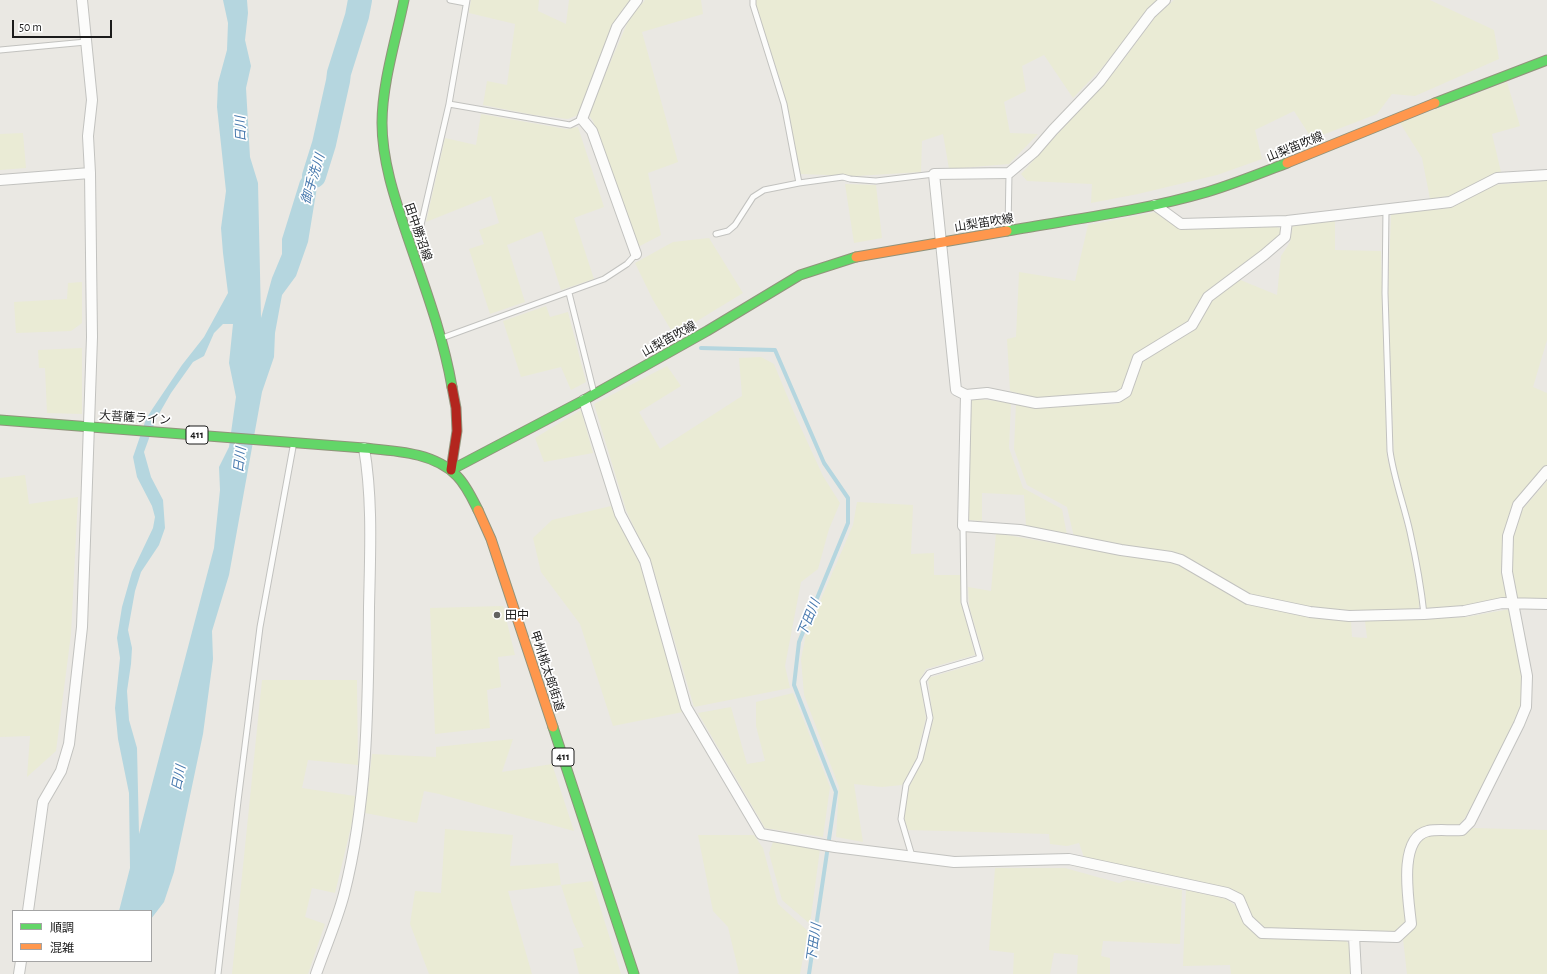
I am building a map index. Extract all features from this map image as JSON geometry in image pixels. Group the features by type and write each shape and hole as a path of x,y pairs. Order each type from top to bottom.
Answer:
{"main road":[{"name":"田中勝沼線","path":"404,0 384,92 382,123 386,162 394,196 441,338 450,375 456,408 457,431 451,470"},
{"name":"山梨笛吹線","path":"451,470 584,400 707,331 800,275 855,257 1155,205 1207,192 1252,177 1450,97 1547,60"},
{"name":"大菩薩ライン","path":"0,420 364,448"},
{"name":"甲州桃太郎街道","path":"364,448 409,454 434,460 451,470 467,488 491,539 634,974"}],"street":[{"path":"28,910 43,802 61,771 69,744 82,627 87,460 94,427 90,173 88,136 92,100 82,0"},
{"path":"636,254 592,131 582,119 617,27 637,0"},
{"path":"1165,0 1151,13 1100,81 1034,152 1009,173 934,174 956,390 966,395 987,394 1036,403 1118,397 1126,392 1138,358 1192,325 1208,297 1264,255 1285,237 1287,221"},
{"path":"0,180 90,173"},
{"path":"1155,205 1181,224 1287,221 1450,202 1497,178 1547,175"},
{"path":"966,395 963,526 1020,530 1121,550 1172,557 1181,560 1248,599 1310,612 1349,616 1424,614 1464,611 1502,603 1547,604"},
{"path":"584,400 620,514 645,561 686,707 761,834 835,846 954,862 1069,859 1227,893 1238,899 1248,920 1262,933 1397,937 1411,924 1407,873 1409,851 1418,836 1428,831 1462,830 1470,822 1526,707 1527,676 1507,572 1508,536 1518,504 1547,471"},
{"path":"316,974 344,894 360,810 367,721 370,525 368,469 364,448"},
{"path":"1354,936 1356,974"},
{"path":"19,974 21,962"}],"lane":[{"path":"405,231 421,225 449,104 467,1 450,0"},
{"path":"753,0 784,104 799,183"},
{"path":"0,50 86,42"},
{"path":"449,104 570,125 582,119"},
{"path":"1008,231 1009,173"},
{"path":"716,234 728,231 735,225 753,197 764,190 799,183 843,177 876,181 934,174"},
{"path":"1386,209 1385,293 1390,451 1392,466 1410,531 1421,585 1424,614"},
{"path":"441,338 569,293 604,279 626,264 636,254"},
{"path":"569,293 594,394"},
{"path":"218,974 260,628 294,442"},
{"path":"912,856 901,819 906,785 920,759 930,718 923,681 929,673 980,658 964,602 963,526"}],"green space":[{"path":"471,0 539,0 538,11 566,24 569,0 630,0 615,20 578,115 568,119 534,115 483,105 487,81 507,85 515,24 469,13"},
{"path":"645,0 701,0 703,14 642,32 678,162 648,173 661,235 638,247 593,121 588,114 629,19"},
{"path":"756,0 1160,0 1150,9 1101,69 1073,98 1044,55 1022,66 1026,91 1004,102 1010,133 1038,134 1009,164 949,169 943,134 922,141 921,172 856,176 800,174 782,85 756,9"},
{"path":"1174,0 1430,0 1494,30 1499,59 1415,96 1392,94 1377,114 1312,139 1294,111 1255,130 1262,159 1217,175 1138,194 1091,203 1092,184 1027,181 1021,174 1115,71 1156,16"},
{"path":"1507,82 1520,126 1492,134 1501,172 1449,196 1430,199 1422,158 1400,123"},
{"path":"481,114 566,129 578,127 604,207 574,218 594,279 561,290 542,231 507,245 525,302 490,314 469,249 484,244 479,230 499,223 491,196 426,222 445,138 476,145"},
{"path":"23,133 26,168 0,170 0,134"},
{"path":"1547,181 1547,340 1533,387 1547,393 1547,468 1526,489 1507,521 1503,554 1508,597 1469,606 1426,608 1414,537 1394,459 1388,294 1391,214 1448,208 1490,185"},
{"path":"845,184 876,185 882,238 854,243"},
{"path":"1156,212 1181,228 1274,226 1283,229 1281,237 1205,296 1185,326 1133,357 1122,390 1117,394 1037,399 1010,391 1007,339 1016,337 1019,272 1075,281 1088,225"},
{"path":"1335,218 1335,250 1381,251 1387,457 1408,536 1420,604 1418,609 1353,612 1307,607 1251,596 1184,556 1074,537 1067,507 1027,485 1014,449 1016,403 1034,407 1116,404 1129,394 1139,364 1192,330 1209,303 1238,279 1277,295 1281,256 1290,242 1293,223"},
{"path":"709,238 743,293 674,335 653,300 635,263 673,242"},
{"path":"82,282 82,323 71,331 16,333 14,302 67,299 68,283"},
{"path":"546,306 550,317 568,312 586,382 571,390 561,367 521,377 503,321"},
{"path":"82,348 82,414 47,413 45,368 39,368 38,350"},
{"path":"761,357 774,364 795,415 823,476 840,503 829,529 818,569 801,582 785,666 790,688 694,707 653,568 626,510 594,404 667,366 681,386 639,412 660,449 742,396 739,358"},
{"path":"972,398 1011,403 1009,448 1023,488 1062,509 1067,535 1026,526 1024,495 982,493 982,521 966,520"},
{"path":"581,410 593,453 544,462 535,438"},
{"path":"25,475 29,504 78,497 71,634 56,751 27,777 30,736 0,737 0,478"},
{"path":"1547,481 1547,600 1517,598 1512,578 1513,530 1522,510"},
{"path":"857,502 913,505 911,554 934,553 934,575 961,575 961,602 975,655 926,669 920,680 926,718 916,760 902,785 882,787 854,784 863,842 836,837 839,787 804,695 801,659 806,634 853,525"},
{"path":"611,506 644,571 683,712 613,726 580,624 541,572 533,538 552,520"},
{"path":"996,533 1175,562 1244,603 1311,617 1351,621 1352,637 1367,638 1365,621 1466,617 1510,609 1523,674 1521,707 1480,792 1463,821 1458,826 1419,828 1405,851 1406,921 1395,932 1266,928 1249,915 1244,899 1236,891 1115,866 1084,857 1079,843 1067,846 1050,844 1049,834 908,830 904,818 908,789 922,762 933,721 928,678 985,661 969,606 968,587 991,591"},
{"path":"503,606 515,655 498,657 501,687 487,690 490,728 435,734 430,608"},
{"path":"262,680 357,680 358,765 308,760 302,788 355,796 352,823 335,893 312,888 305,917 325,924 308,974 232,974"},
{"path":"793,693 830,787 823,837 765,828 698,713 731,707 747,764 765,761 756,726 756,702"},
{"path":"513,739 502,772 552,764 574,831 424,791 417,823 365,813 372,754 436,757 436,747"},
{"path":"1472,828 1547,830 1547,974 1407,974 1403,939 1414,926 1412,852 1423,835 1461,834"},
{"path":"445,829 513,835 510,866 558,863 561,885 508,891 532,974 429,974 410,924 415,891 441,893"},
{"path":"698,835 754,835 763,848 778,904 808,931 800,974 737,974 739,973 728,927 713,911"},
{"path":"773,842 820,849 810,924 782,900 769,853"},
{"path":"995,868 1065,868 1119,883 1127,880 1182,890 1180,944 1103,941 1101,956 1110,958 1110,974 1077,974 1078,955 1054,953 1050,974 1013,974 1014,953 989,950"},
{"path":"592,881 621,974 579,974 573,949 584,947 573,922 561,885"},
{"path":"1186,890 1227,899 1237,907 1244,921 1260,938 1344,939 1350,945 1352,974 1231,974 1230,965 1183,966"}],"water":[{"name":"日川","path":"223,0 247,0 248,13 245,40 251,66 246,88 250,157 258,183 261,318 272,278 282,254 282,239 300,181 324,144 308,242 296,276 282,295 275,333 274,357 262,392 229,575 212,631 213,659 203,734 174,872 164,902 152,918 152,910 119,910 130,868 129,793 118,739 115,708 120,658 117,638 122,607 132,572 153,528 155,517 152,506 137,477 133,457 146,419 182,365 204,337 228,293 221,228 226,191 217,107 218,83 227,50 228,23","holes":["223,324 233,324 229,363 236,397 229,447 219,467 220,490 214,548 139,834 137,748 129,720 127,691 132,648 128,630 135,591 141,572 159,545 165,528 163,500 151,477 144,452 156,419 171,393 193,362 204,356 214,333"]}],"waterway":[{"name":"御手洗川","path":"314,176 324,144 339,73 357,16 360,0"},
{"name":"下田川","path":"701,348 775,350 824,463 848,498 848,523 799,642 794,685 836,792 809,974"}],"traffic: fast":[{"path":"404,0 384,93 382,123 384,151 398,208 444,348 452,387"},
{"path":"1435,103 1547,60"},
{"path":"1007,231 1133,210 1182,199 1227,186 1287,163"},
{"path":"451,470 584,400 707,331 800,275 856,257"},
{"path":"0,420 364,448 414,454 426,457 448,468 457,476 466,488 478,510"},
{"path":"553,727 634,974"}],"traffic: slow":[{"path":"1287,163 1435,103"},
{"path":"856,257 1007,231"},
{"path":"478,510 491,539 553,727"}],"traffic: jam":[{"path":"451,470 457,431 456,408 452,387"}],"place":[{"name":"田中","path":"497,615"}]}
